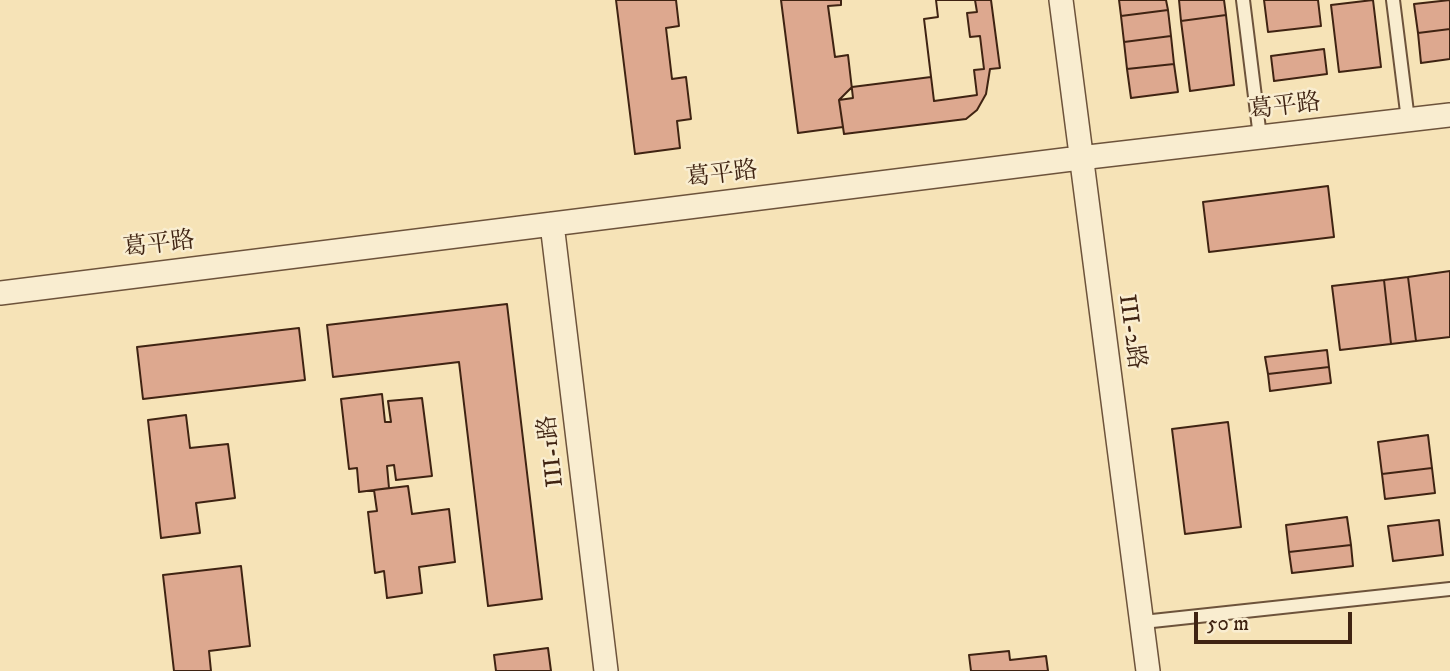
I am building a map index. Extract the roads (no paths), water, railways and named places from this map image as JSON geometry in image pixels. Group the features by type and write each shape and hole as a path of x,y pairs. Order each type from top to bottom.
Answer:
{"street":[{"name":"III-2路","path":"1061,0 1149,671"},
{"name":"葛平路","path":"0,293 1080,158 1450,115"},
{"name":"III-1路","path":"552,224 606,671"}],"lane":[{"path":"1243,0 1260,137"},
{"path":"1393,0 1408,120"},
{"path":"1143,622 1450,589"}]}
